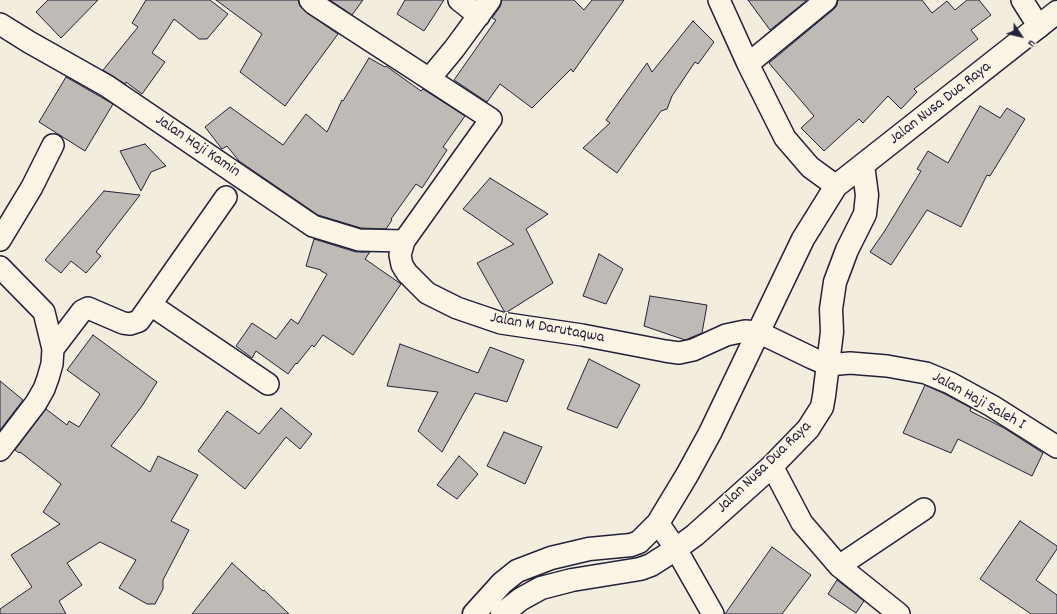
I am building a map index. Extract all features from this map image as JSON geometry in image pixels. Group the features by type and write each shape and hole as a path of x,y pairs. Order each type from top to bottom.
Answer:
{"street":[{"path":"310,0 430,78 485,8 459,0"},
{"path":"719,0 748,64 785,138 810,167 836,186"},
{"path":"748,64 826,0"},
{"path":"1022,0 1039,27"},
{"name":"Jalan Nusa Dua Raya","path":"474,614 498,587 517,571 551,558 589,549 631,545 639,542 658,523 710,433 803,239 836,186 1057,12"},
{"name":"Jalan Haji Kamin","path":"0,24 107,86 313,226 359,240 404,240"},
{"name":"Jalan M Darutaqwa","path":"430,78 491,119 404,240 400,255 402,265 407,273 427,293 457,308 501,323 582,335 679,353 693,350 736,332 758,332"},
{"path":"0,240 32,187 53,145"},
{"name":"Jalan Nusa Dua Raya","path":"502,614 521,599 541,588 572,580 640,569 651,565 676,550 695,535 772,466 808,429 822,407 832,332 831,309 835,282 847,250 861,225 866,210 867,196 863,165"},
{"path":"53,349 82,311 88,308 123,323 130,324 139,321 151,306 226,197"},
{"path":"0,267 44,312 53,349 52,364 44,389 36,403 0,450"},
{"path":"151,306 268,384"},
{"name":"Jalan Haji Saleh I","path":"758,332 828,365 850,363 887,366 926,373 950,383 992,406 1057,447"},
{"path":"772,466 802,523 839,566 899,614"},
{"path":"839,566 924,509"},
{"path":"658,523 676,550 713,614"}],"building":[{"path":"48,0 98,0 61,38 36,12"},
{"path":"146,0 210,0 228,14 207,39 199,39 174,19 152,53 165,62 142,94 126,82 125,84 103,70 138,27 132,23"},
{"path":"216,0 298,0 306,12 338,34 285,106 240,72 262,34"},
{"path":"330,0 363,0 352,15"},
{"path":"405,0 444,0 424,31 397,14"},
{"path":"502,0 574,0 584,10 592,0 624,0 573,72 571,69 532,108 500,84 487,102 454,80 496,20 492,18 500,7"},
{"path":"748,0 805,0 806,1 770,30"},
{"path":"838,0 922,0 932,13 947,1 955,10 967,0 979,0 991,15 971,30 978,39 914,89 917,92 901,109 888,96 863,123 859,119 824,151 801,128 814,116 769,63 834,9"},
{"path":"693,21 714,42 698,64 695,62 672,96 667,109 661,111 617,173 583,148 610,123 606,120 647,63 652,72"},
{"path":"369,58 385,67 386,66 421,91 423,89 465,116 443,147 447,150 422,188 416,184 391,219 392,220 386,229 361,228 318,215 239,161 227,146 222,149 205,127 230,107 283,145 306,114 327,132 342,100 343,101"},
{"path":"66,77 113,104 85,151 39,122"},
{"path":"980,106 1000,118 1007,108 1025,119 990,176 987,175 961,227 927,210 891,265 870,252 921,171 917,169 928,151 948,163"},
{"path":"145,144 166,166 151,172 141,191 120,151"},
{"path":"490,178 548,214 526,229 553,283 507,312 504,311 477,263 514,244 463,209"},
{"path":"104,191 140,195 96,252 101,256 86,273 71,261 61,273 45,260"},
{"path":"314,239 356,252 370,252 365,259 401,284 353,355 323,335 314,347 312,345 288,374 256,351 252,358 236,346 252,323 276,339 291,319 298,324 327,274 321,270 306,266"},
{"path":"599,254 623,269 606,304 583,296"},
{"path":"650,296 707,305 702,333 685,340 644,326"},
{"path":"93,335 157,382 142,406 111,446 150,472 158,456 198,475 171,521 189,530 163,580 163,589 155,604 147,604 119,588 136,560 100,542 67,563 82,585 59,601 66,614 0,614 0,609 32,587 11,555 60,524 43,512 61,484 20,452 19,453 15,450 46,409 67,425 69,421 79,427 100,394 67,370"},
{"path":"400,344 478,373 490,347 524,360 507,402 475,393 442,452 418,431 438,392 387,386"},
{"path":"589,359 640,385 617,428 567,409"},
{"path":"0,381 23,400 0,430"},
{"path":"925,385 971,408 970,411 1004,428 1043,453 1032,476 958,439 951,453 903,433"},
{"path":"281,408 312,434 300,449 286,437 245,489 198,451 227,411 259,434"},
{"path":"504,432 542,447 525,484 487,466"},
{"path":"459,456 478,474 457,499 437,485"},
{"path":"1020,521 1057,546 1057,549 1036,580 1057,595 1057,614 1031,614 980,579"},
{"path":"772,547 811,575 782,614 725,614"},
{"path":"232,563 263,591 264,590 289,614 192,614"},
{"path":"837,580 864,601 856,613 828,594"}]}
